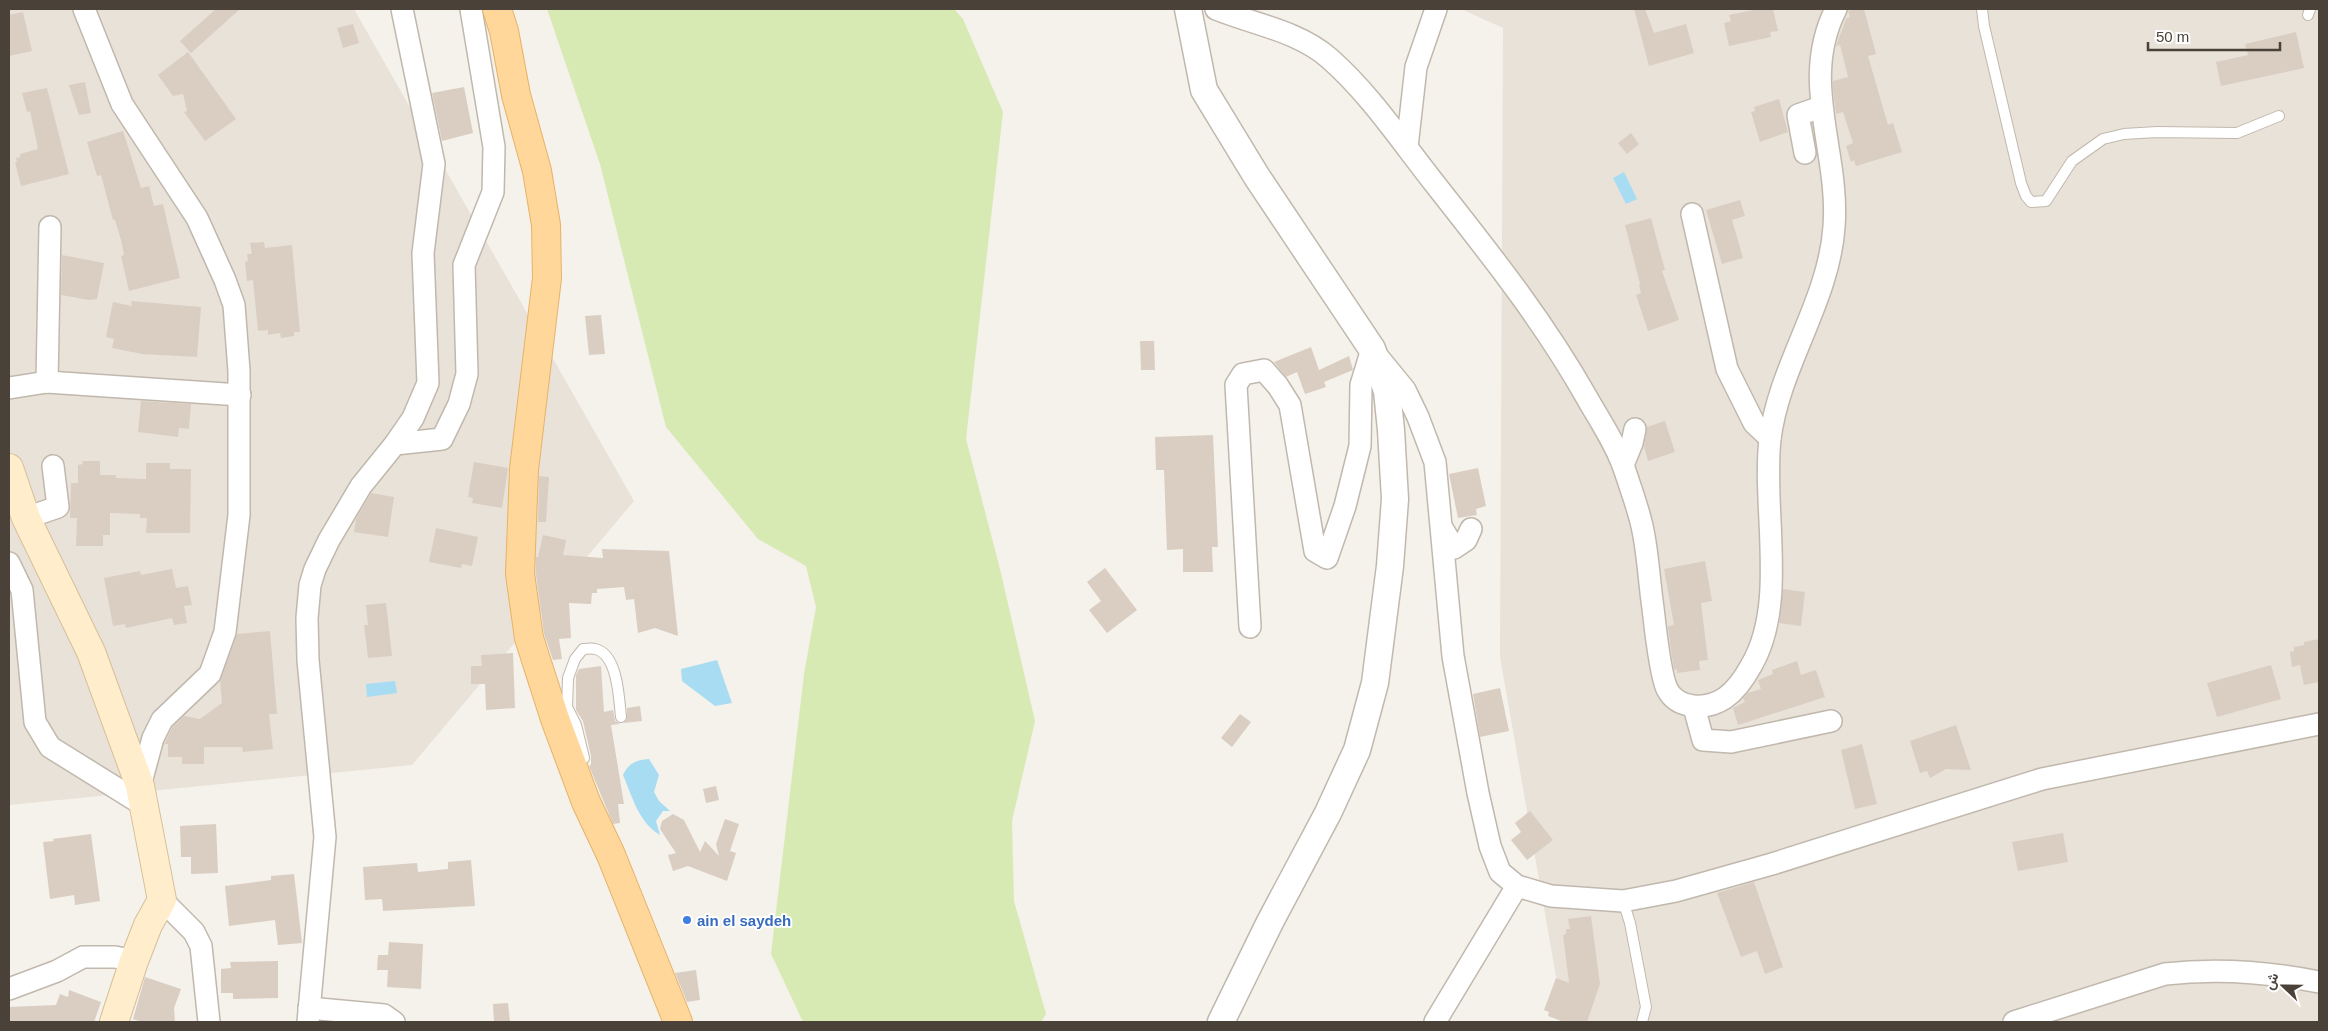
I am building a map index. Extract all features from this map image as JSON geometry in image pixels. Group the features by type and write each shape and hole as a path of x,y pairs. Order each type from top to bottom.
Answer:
{"main road":[{"path":"497,9 504,31 516,95 537,172 546,225 547,278 524,469 520,574 529,638 555,719 586,802 610,855 678,1022"},
{"path":"9,468 26,518 91,652 142,796 162,900 148,925 134,960 114,1022"}],"street":[{"path":"9,562 22,590 35,722 50,747 142,796 153,738 162,720 210,674 225,632 239,515 240,395 234,305 197,218 122,104 84,9"},
{"path":"394,1022 384,1016 308,1015 325,837 308,660 307,618 310,585 315,569 329,540 361,486 413,418 428,383 423,253 434,164 402,9"},
{"path":"395,444 442,439 459,404 467,374 464,266 493,192 494,147 471,9"},
{"path":"1188,9 1204,90 1257,177 1372,349 1406,390 1418,416 1435,462 1453,656 1480,802 1490,846 1500,872 1517,886 1551,896 1623,901 1676,891 1772,864 2042,779 2319,724"},
{"path":"1216,9 1308,43 1328,57 1369,99 1532,308 1566,361 1623,465 1642,527 1656,635 1666,688 1676,700 1694,707 1725,698 1752,665 1762,642 1769,614 1770,438 1781,393 1822,285 1834,231 1835,201 1819,91 1824,40 1836,9"},
{"path":"1407,148 1416,67 1436,9"},
{"path":"1805,152 1798,115 1821,106"},
{"path":"1692,214 1711,305 1727,369 1754,423 1770,438"},
{"path":"47,382 50,227"},
{"path":"1250,626 1236,385 1243,374 1264,370 1278,386 1290,405 1314,551 1328,558 1345,506 1360,446 1361,385 1372,349"},
{"path":"1221,1022 1270,922 1328,813 1357,750 1375,683 1390,566 1394,499 1392,430 1387,392 1372,349"},
{"path":"9,388 47,382 240,395"},
{"path":"1623,465 1632,443 1634,429"},
{"path":"26,518 58,507 53,466"},
{"path":"1441,526 1454,548 1466,540 1472,529"},
{"path":"1694,707 1703,740 1731,742 1831,721"},
{"path":"1435,1022 1517,886"},
{"path":"162,900 194,932 201,946 209,1022"},
{"path":"9,989 83,957 115,957 134,960"},
{"path":"2014,1022 2165,974 2182,972 2266,973 2319,982"}],"lane":[{"path":"1982,9 1984,26 2021,183 2026,196 2031,202 2046,201 2072,161 2103,139 2124,134 2157,132 2237,133 2279,116"},
{"path":"574,767 584,758 576,725 567,707 568,678 575,659 583,649 596,648 606,655 616,673 621,717"},
{"path":"1623,901 1630,923 1646,1006 1642,1022"}],"shaded area":[{"path":"9,9 354,9 634,501 412,765 9,805"},
{"path":"1461,9 2319,9 2319,1022 1564,1022 1500,657 1503,28"}],"green space":[{"path":"547,9 954,9 963,19 1003,112 966,439 1000,569 1035,721 1012,821 1014,901 1046,1014 1041,1022 803,1022 771,954 804,674 816,607 806,566 758,539 666,427 600,164"}],"water":[{"path":"1624,172 1637,199 1626,204 1613,178"},
{"path":"717,660 732,703 715,706 682,681 681,669"},
{"path":"395,681 397,693 367,697 366,684"},
{"path":"649,759 659,775 654,792 659,801 670,811 663,811 656,821 660,835 641,816 623,775 633,763"}],"building":[{"path":"216,9 240,9 191,53 180,41"},
{"path":"1634,9 1645,9 1654,33 1686,24 1694,53 1649,66"},
{"path":"1758,9 1773,9 1778,31 1770,32 1771,37 1729,46 1724,23 1731,21 1729,15"},
{"path":"1864,9 1876,54 1868,56 1888,125 1893,123 1902,152 1856,166 1854,160 1851,162 1846,146 1853,143 1843,112 1836,114 1833,81 1848,77 1840,45 1836,46 1846,19 1850,17 1848,11"},
{"path":"23,12 32,51 9,56 9,15"},
{"path":"353,24 359,43 343,48 337,28"},
{"path":"2296,32 2304,68 2221,86 2216,62 2248,55 2245,44"},
{"path":"188,52 236,119 205,141 184,112 187,111 183,94 173,96 158,75"},
{"path":"85,82 91,113 79,115 69,85"},
{"path":"464,87 473,133 442,141 432,93"},
{"path":"47,88 69,174 21,186 15,162 17,162 16,158 20,157 20,154 38,149 30,111 27,112 22,93"},
{"path":"1779,99 1788,132 1760,142 1751,112 1755,111 1754,107"},
{"path":"123,131 141,188 149,186 154,206 163,204 180,278 129,291 121,256 124,255 121,240 115,220 113,220 101,175 97,176 87,142"},
{"path":"1631,133 1639,144 1627,154 1618,143"},
{"path":"1740,200 1745,216 1732,220 1743,258 1722,264 1706,210"},
{"path":"1651,218 1665,270 1662,271 1679,320 1648,331 1636,295 1641,293 1640,284 1625,225"},
{"path":"264,242 265,248 292,245 300,332 294,332 294,336 281,338 280,333 268,335 268,330 258,331 253,280 247,281 245,262 248,261 247,254 252,254 250,243"},
{"path":"62,255 104,263 97,299 89,300 61,295"},
{"path":"131,301 201,307 197,357 142,354 112,348 114,339 106,337 113,302 132,306"},
{"path":"601,315 605,354 589,355 585,316"},
{"path":"1140,341 1154,341 1155,370 1141,370"},
{"path":"1311,347 1319,370 1349,356 1353,370 1324,382 1326,387 1305,394 1297,372 1286,377 1274,362"},
{"path":"141,401 191,404 189,429 179,428 178,437 138,432"},
{"path":"1665,421 1675,452 1648,461 1644,447 1647,427"},
{"path":"1213,435 1218,547 1212,547 1213,572 1183,572 1183,549 1167,550 1164,470 1156,470 1155,437"},
{"path":"82,461 100,461 100,475 116,475 116,478 146,479 146,463 170,463 170,469 191,469 190,533 146,533 147,518 140,518 140,514 110,513 110,535 103,535 103,546 76,546 77,518 70,518 71,483 78,483 78,465 83,464"},
{"path":"474,462 508,468 502,508 472,503 473,498 468,497"},
{"path":"1478,468 1486,506 1476,509 1477,515 1458,518 1449,474"},
{"path":"539,476 549,477 546,522 538,522"},
{"path":"371,493 394,497 388,537 354,532 356,519"},
{"path":"436,528 478,537 472,566 462,564 461,568 429,562"},
{"path":"543,535 566,540 563,555 603,558 602,549 669,551 678,636 655,628 638,633 634,599 626,600 624,587 597,589 597,593 592,593 591,604 569,603 571,638 559,639 562,659 553,660 544,634 536,573 536,557 538,557"},
{"path":"1705,561 1712,601 1701,603 1708,660 1699,661 1700,670 1677,673 1677,669 1674,670 1669,636 1668,626 1674,625 1664,569"},
{"path":"1105,568 1137,610 1107,633 1089,610 1101,601 1087,582"},
{"path":"172,569 176,588 188,586 192,605 184,606 187,623 174,625 172,618 126,628 125,624 113,626 104,578 140,571 141,575"},
{"path":"1783,589 1805,592 1801,626 1779,623"},
{"path":"386,603 392,656 368,658 364,625 368,625 366,605"},
{"path":"270,631 277,714 269,714 273,749 243,752 242,747 204,747 204,764 182,764 182,757 168,757 168,744 164,744 172,728 184,716 200,719 222,703 220,681 237,634"},
{"path":"2319,639 2319,682 2304,685 2300,665 2292,667 2290,652 2294,651 2294,647 2304,645 2304,642"},
{"path":"513,653 515,708 486,710 485,684 471,684 471,666 482,666 481,655"},
{"path":"1797,661 1801,675 1816,670 1825,697 1738,725 1733,708 1745,702 1743,698 1748,693 1761,689 1758,680 1773,674 1772,670"},
{"path":"2271,665 2281,699 2217,717 2207,683"},
{"path":"601,666 604,712 613,710 615,721 620,724 611,725 624,804 618,804 620,823 613,824 589,766 591,765 591,756 583,721 576,710 576,675 579,669"},
{"path":"1500,688 1509,731 1480,737 1473,694"},
{"path":"640,706 642,721 624,723 627,719 627,708"},
{"path":"1240,714 1251,722 1232,747 1221,738"},
{"path":"1956,725 1971,770 1946,769 1930,778 1927,771 1920,773 1910,741"},
{"path":"1862,744 1877,804 1855,809 1841,750"},
{"path":"716,786 719,800 706,803 703,789"},
{"path":"1530,811 1553,840 1527,860 1511,840 1521,832 1515,823"},
{"path":"673,814 684,820 700,852 705,841 719,856 716,844 725,819 739,824 730,851 736,853 727,881 688,866 673,871 668,855 676,853 660,829 662,821"},
{"path":"216,824 218,873 191,874 191,857 181,857 180,826"},
{"path":"2063,833 2068,862 2018,871 2012,842"},
{"path":"91,834 100,901 75,905 74,895 50,899 43,842"},
{"path":"471,860 475,906 383,911 382,899 365,900 363,867 417,863 418,872 448,869 448,862"},
{"path":"294,874 302,943 278,945 275,920 229,926 225,886 271,880 271,876"},
{"path":"1754,882 1783,967 1765,974 1757,951 1741,957 1717,893"},
{"path":"1591,916 1600,984 1587,1022 1564,1022 1548,1016 1549,1012 1544,1010 1556,978 1569,983 1563,935 1566,934 1566,929 1570,929 1568,919"},
{"path":"389,942 423,944 421,989 387,987 388,970 377,970 378,955 388,955"},
{"path":"278,961 278,998 233,999 233,993 221,993 221,969 231,968 230,962"},
{"path":"696,970 700,1000 687,1002 675,973"},
{"path":"145,977 181,989 174,1008 175,1022 142,1022 133,1019"},
{"path":"69,990 101,1002 94,1022 9,1022 9,1007 56,1005 60,994 68,997"},
{"path":"508,1003 510,1022 494,1022 493,1004"}],"place":[{"name":"ain el saydeh","path":"687,920"}]}
